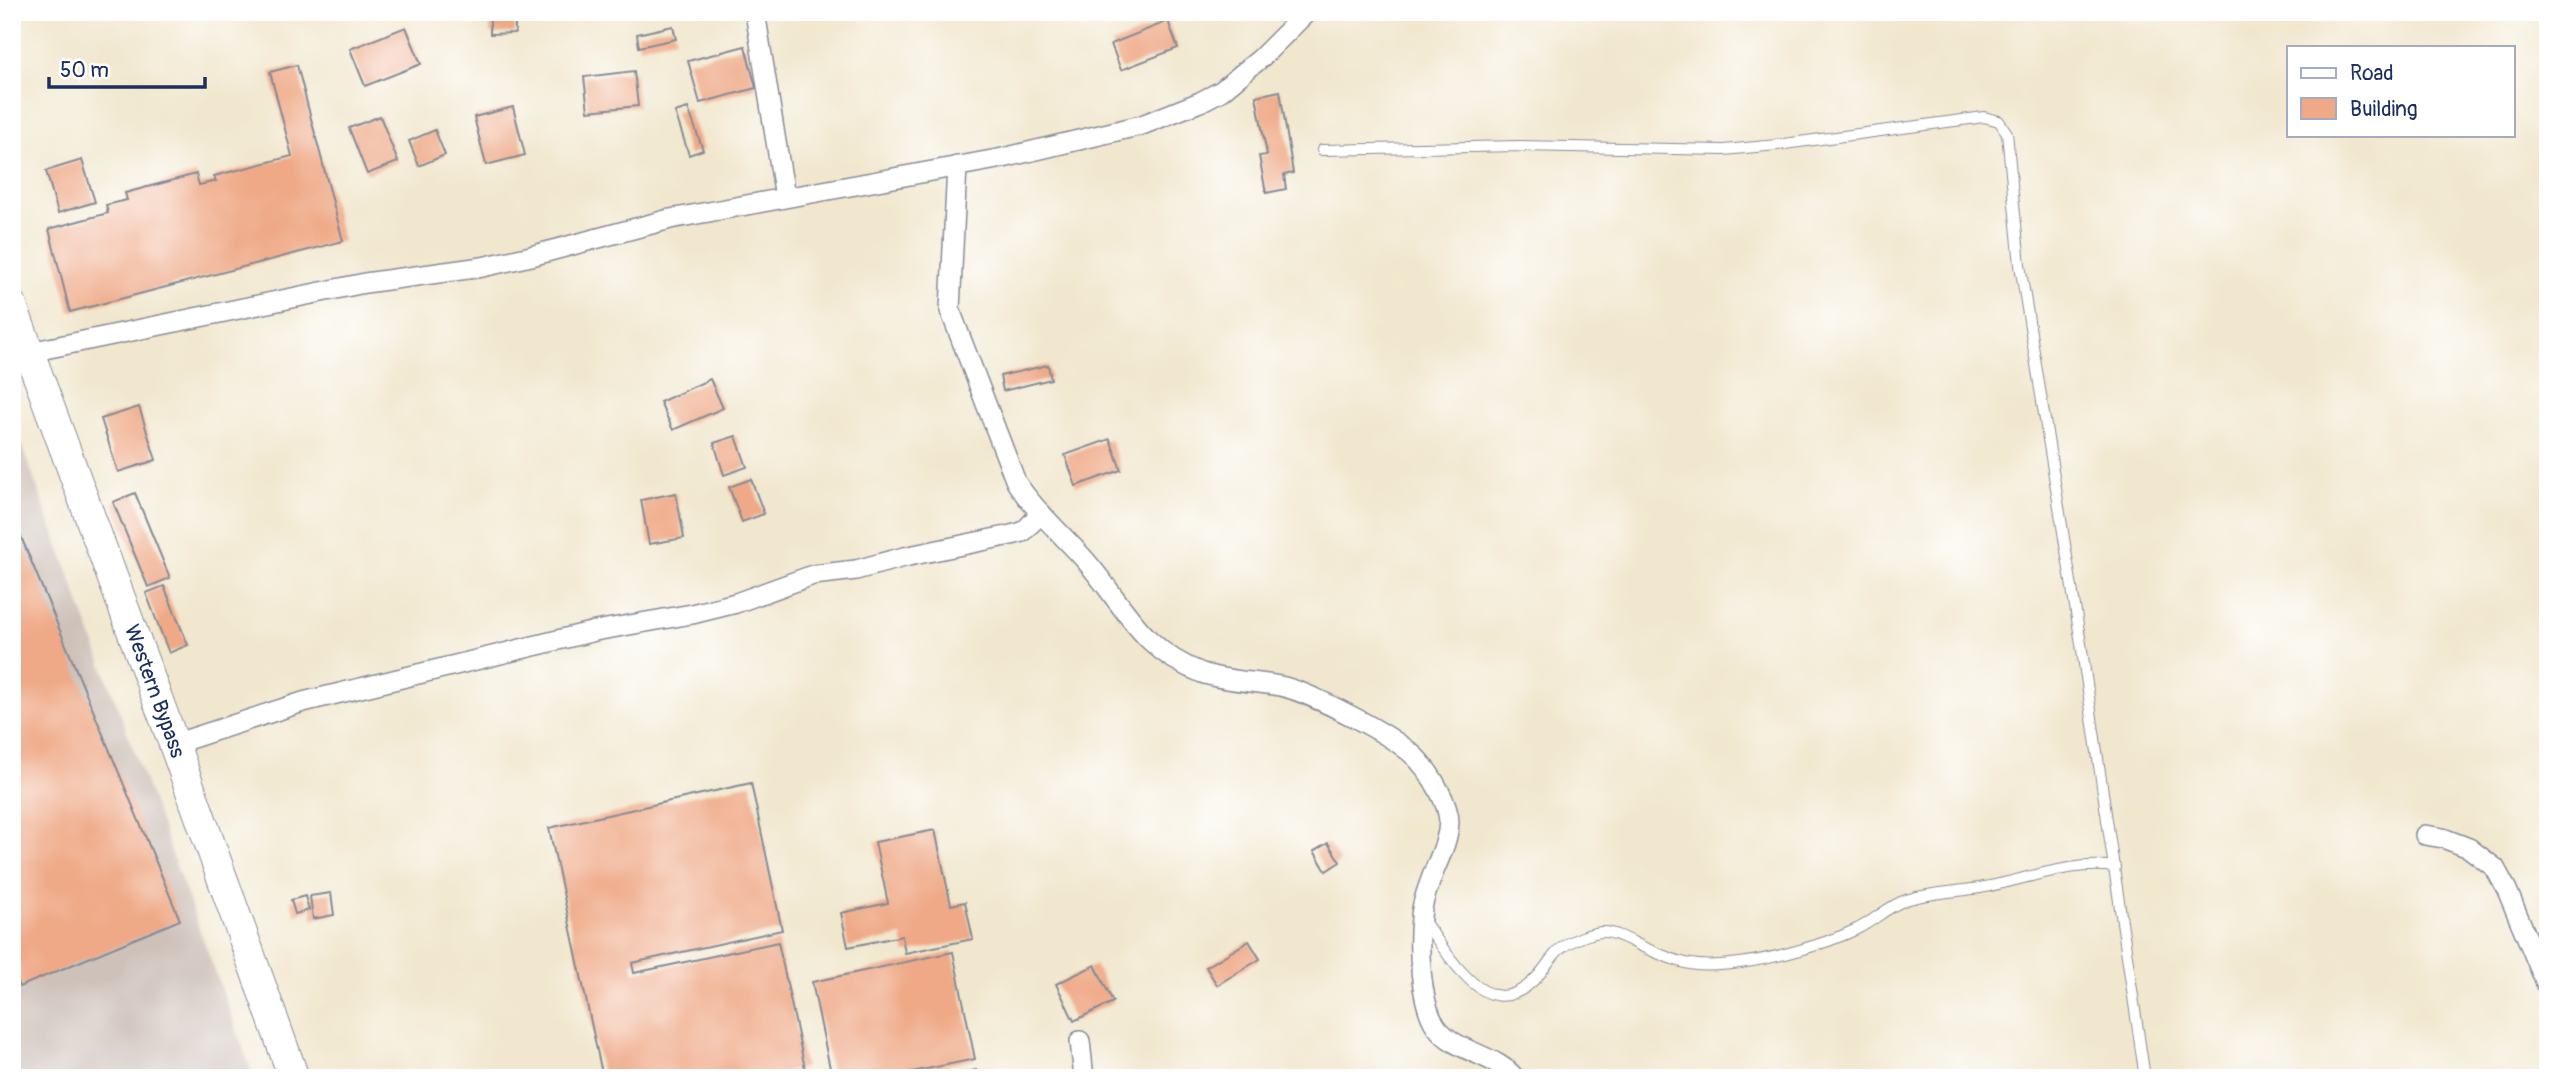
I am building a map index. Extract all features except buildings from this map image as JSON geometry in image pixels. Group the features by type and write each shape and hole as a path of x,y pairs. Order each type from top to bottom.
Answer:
{"main road":[{"name":"Western Bypass","path":"12,306 174,744 293,1078"}],"street":[{"path":"755,12 785,197"},
{"path":"30,352 365,283 482,267 649,224 1038,150 1142,125 1221,91 1307,12"},
{"path":"957,166 950,310 1016,482 1028,501 1088,563 1136,628 1156,648 1201,673 1238,682 1280,686 1309,694 1393,740 1418,760 1438,788 1449,819 1446,846 1430,881 1420,916 1423,987 1428,1010 1437,1028 1457,1044 1504,1066 1515,1078"},
{"path":"174,744 303,702 595,631 692,614 736,603 813,575 856,570 904,557 1011,536 1023,532 1041,513"},
{"path":"2425,835 2443,838 2469,848 2495,867 2548,988"},
{"path":"1080,1041 1084,1078"}],"lane":[{"path":"1322,150 1519,146 1724,149 1777,145 1984,117 1999,121 2007,133 2021,265 2115,867 2145,1078"},
{"path":"1420,916 1462,972 1484,990 1500,997 1509,997 1536,978 1561,948 1605,932 1619,935 1695,967 1741,963 1809,947 1855,930 1890,907 1908,899 1986,887 2085,865 2115,867"}],"shaded area":[{"path":"12,419 254,1078 12,1078"}]}
